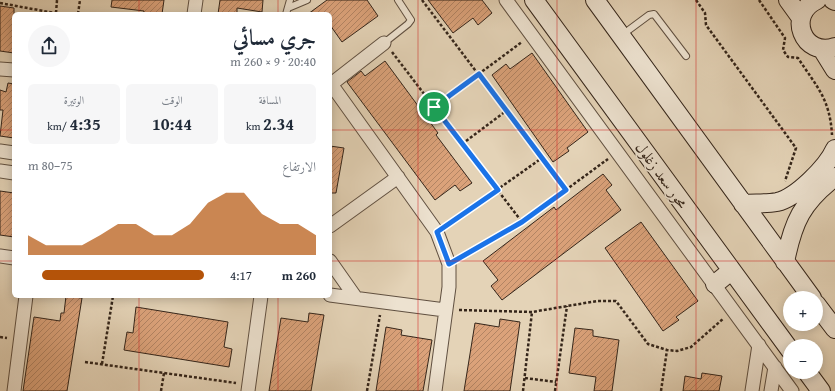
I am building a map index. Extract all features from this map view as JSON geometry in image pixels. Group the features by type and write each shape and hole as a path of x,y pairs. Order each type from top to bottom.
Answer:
{"main road":[{"name":"محور سعد زغلول","path":"534,0 783,341"},
{"path":"595,0 807,291"},
{"path":"788,0 801,18"},
{"path":"817,0 807,6 801,18 800,25 804,38 815,47 828,48 835,70"},
{"path":"742,204 778,202 794,194 810,180 834,151"},
{"path":"785,262 791,233 798,217 822,187 835,177"},
{"path":"715,284 731,271"},
{"path":"823,313 835,329"},
{"path":"812,379 821,391"}],"street":[{"path":"194,12 196,0"},
{"path":"506,0 792,391"},
{"path":"332,83 384,43"},
{"path":"0,69 12,70"},
{"path":"332,88 437,232 449,264 449,286 435,391"},
{"path":"0,151 12,153"},
{"path":"0,171 12,173"},
{"path":"332,225 398,178"},
{"path":"0,256 12,258"},
{"path":"332,264 356,298"},
{"path":"332,295 445,310"},
{"path":"14,391 26,298"},
{"path":"248,388 261,298"},
{"path":"752,391 759,345"},
{"path":"771,391 775,367"}],"lane":[{"path":"287,11 290,0"},
{"path":"287,11 307,0"},
{"path":"384,43 411,20 398,0"},
{"path":"621,36 649,15 654,14 686,56"}],"path":[{"path":"8,5 9,0"},
{"path":"57,12 58,0"},
{"path":"78,12 80,0"},
{"path":"422,0 566,190"},
{"path":"696,0 705,13 706,25 796,148 778,202"},
{"path":"759,0 785,38 783,50 788,57 798,58 826,100 830,116 834,151"},
{"path":"0,3 46,12"},
{"path":"434,107 532,35"},
{"path":"384,43 522,222"},
{"path":"462,144 506,110"},
{"path":"449,264 522,222 618,152"},
{"path":"437,232 542,158"},
{"path":"102,364 112,298"},
{"path":"445,310 532,312 606,300 616,301 648,344 667,350 677,351 691,347 733,310"},
{"path":"367,391 382,301"},
{"path":"555,391 567,306"},
{"path":"523,391 532,312"},
{"path":"661,391 667,350"},
{"path":"84,362 164,373 248,388"},
{"path":"161,391 164,373"},
{"path":"525,378 556,382"}],"building":[{"path":"112,0 164,0 162,12 144,12 111,7"},
{"path":"220,0 263,0 262,12 237,8 237,12 218,12"},
{"path":"327,0 367,0 378,16 342,42 332,28 332,12 311,12"},
{"path":"428,0 482,0 492,13 478,25 473,18 453,33"},
{"path":"0,6 14,8 14,12 12,12 12,53 0,51"},
{"path":"532,53 588,132 567,148 569,151 553,162 492,75 506,64 510,69"},
{"path":"385,61 438,133 436,135 472,183 460,191 455,185 435,200 347,82 361,71 365,76"},
{"path":"8,83 12,84 12,138 0,136 3,110 0,110 0,90 6,92"},
{"path":"332,146 344,148 336,193 332,193"},
{"path":"603,174 612,185 606,190 621,210 502,300 491,286 498,280 483,261 554,207 556,210"},
{"path":"0,191 12,193 12,237 0,235"},
{"path":"641,222 698,301 676,317 679,320 663,331 605,248"},
{"path":"66,298 82,298 67,391 23,391 34,317 60,321 61,313 64,313"},
{"path":"136,307 228,322 224,347 232,349 229,367 124,350 127,332 133,333"},
{"path":"309,313 324,315 311,391 269,391 281,318 308,322"},
{"path":"500,319 520,322 510,391 464,391 475,323 499,327"},
{"path":"386,327 402,330 401,335 432,340 423,391 376,391"},
{"path":"575,328 593,330 593,336 619,340 612,391 594,391 596,377 569,373"},
{"path":"702,373 722,376 719,391 683,391 685,376 701,379"}],"route":[{"path":"479,74 566,190 522,222 449,264 437,232 498,190 434,107 479,74"}]}
